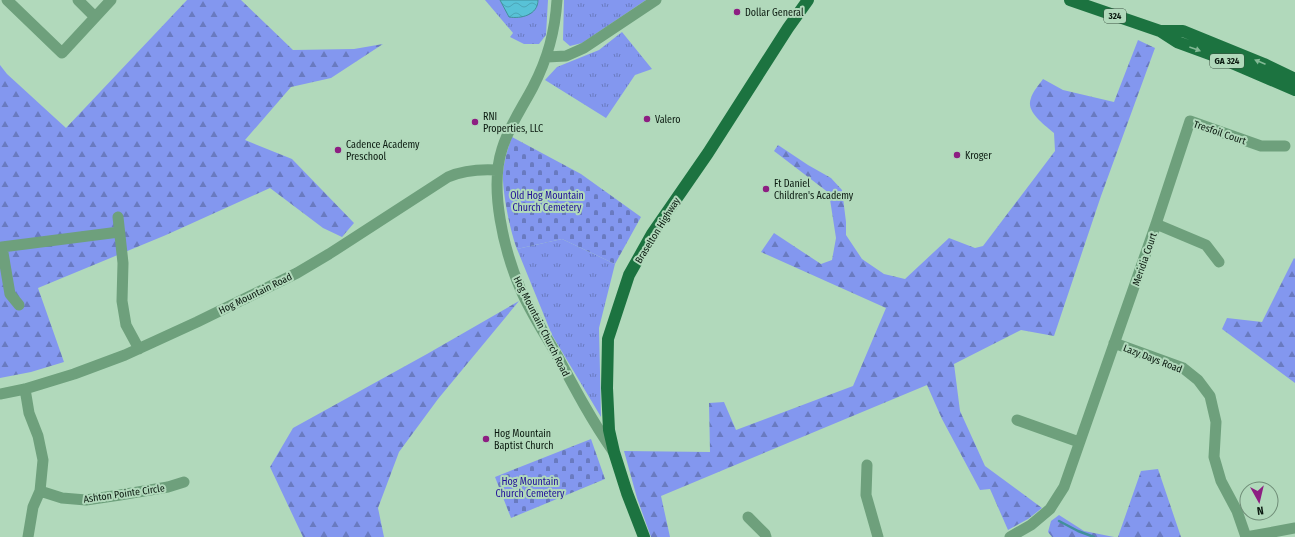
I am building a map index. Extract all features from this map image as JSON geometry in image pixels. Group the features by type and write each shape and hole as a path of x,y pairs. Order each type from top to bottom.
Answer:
{"main road":[{"name":"Braselton Highway","path":"644,537 626,493 614,452 608,414 608,339 629,275 652,234 708,153 788,28 808,0"},
{"name":"324","path":"1070,0 1160,31"},
{"name":"GA 324","path":"1160,31 1183,31 1264,64 1295,79"},
{"name":"GA 324","path":"1160,31 1178,42 1218,57 1295,90"}],"street":[{"path":"7,0 62,53 111,0"},
{"path":"78,0 95,17"},
{"name":"Hog Mountain Church Road","path":"557,0 552,44 533,87 512,123 501,151 497,170 497,189 504,241 520,289 592,420 614,452"},
{"path":"547,57 566,56 579,51 656,0"},
{"name":"Tresfoil Court","path":"1156,224 1190,121 1261,146 1285,146"},
{"name":"Hog Mountain Road","path":"0,394 25,389 74,374 139,349 297,273 448,178 462,172 476,169 497,170"},
{"path":"118,218 123,264 122,301 126,325 139,349"},
{"name":"Meridia Court","path":"1114,343 1156,224 1206,245 1219,262"},
{"path":"19,305 10,294 2,247 119,232"},
{"name":"Lazy Days Road","path":"1010,537 1030,525 1050,509 1064,487 1114,343 1183,368 1198,380 1210,396 1216,422 1214,457 1221,481 1237,510 1246,537"},
{"path":"25,389 29,413 38,436 43,460 40,491 33,507 28,537"},
{"path":"1017,420 1079,442"},
{"path":"867,465 866,495 878,537"},
{"name":"Ashton Pointe Circle","path":"40,491 62,498 86,500 168,487 184,482"},
{"path":"748,517 765,534 766,537"},
{"path":"1246,537 1295,528"}],"green space":[{"path":"187,0 241,0 293,50 354,49 383,44 331,78 291,87 245,140 292,159 354,223 342,237 323,228 270,188 166,235 38,288 64,362 31,372 0,378 0,65 7,74 66,128"},
{"path":"485,0 500,0 502,4 538,4 538,0 548,0 546,35 539,44 524,44 510,37 513,33"},
{"path":"564,0 646,0 582,43 570,46 563,40"},
{"path":"622,32 652,69 635,75 606,118 545,80 557,67 599,50"},
{"path":"1138,40 1155,48 1101,196 1054,336 1021,330 954,364 960,411 985,466 1042,508 1028,519 1008,530 990,489 980,490 942,419 927,385 661,496 670,537 651,537 637,498 624,451 710,452 709,403 724,402 736,430 853,386 886,308 761,252 774,233 821,264 832,260 836,238 829,193 774,151 778,145 831,178 842,190 846,235 862,259 884,274 905,279 949,238 975,248 983,246 1055,151 1054,133 1033,113 1030,103 1033,93 1043,79 1063,90 1114,102"},
{"name":"Old Hog Mountain Church Cemetery","path":"512,137 581,174 641,217 615,264 562,239 517,249 507,211 503,181 504,163"},
{"path":"562,239 615,264 599,328 601,417 552,335 517,249"},
{"path":"1294,258 1295,383 1222,329 1227,318 1262,322"},
{"path":"519,301 438,399 399,452 378,508 384,537 303,537 270,467 293,428"},
{"name":"Hog Mountain Church Cemetery","path":"591,439 605,479 511,518 495,477"},
{"path":"1158,469 1181,537 1118,537 1141,471"},
{"path":"1059,515 1084,531 1114,537 1052,537 1048,532 1051,521"}],"water":[{"path":"500,0 538,0 535,9 528,15 509,17"}],"waterway":[{"path":"1059,521 1094,537"}],"place":[{"name":"Dollar General","path":"737,12"},
{"name":"Valero","path":"647,119"},
{"name":"RNI Properties, LLC","path":"475,122"},
{"name":"Cadence Academy Preschool","path":"338,150"},
{"name":"Kroger","path":"957,155"},
{"name":"Ft Daniel Children's Academy","path":"766,189"},
{"name":"Hog Mountain Baptist Church","path":"486,439"}]}
